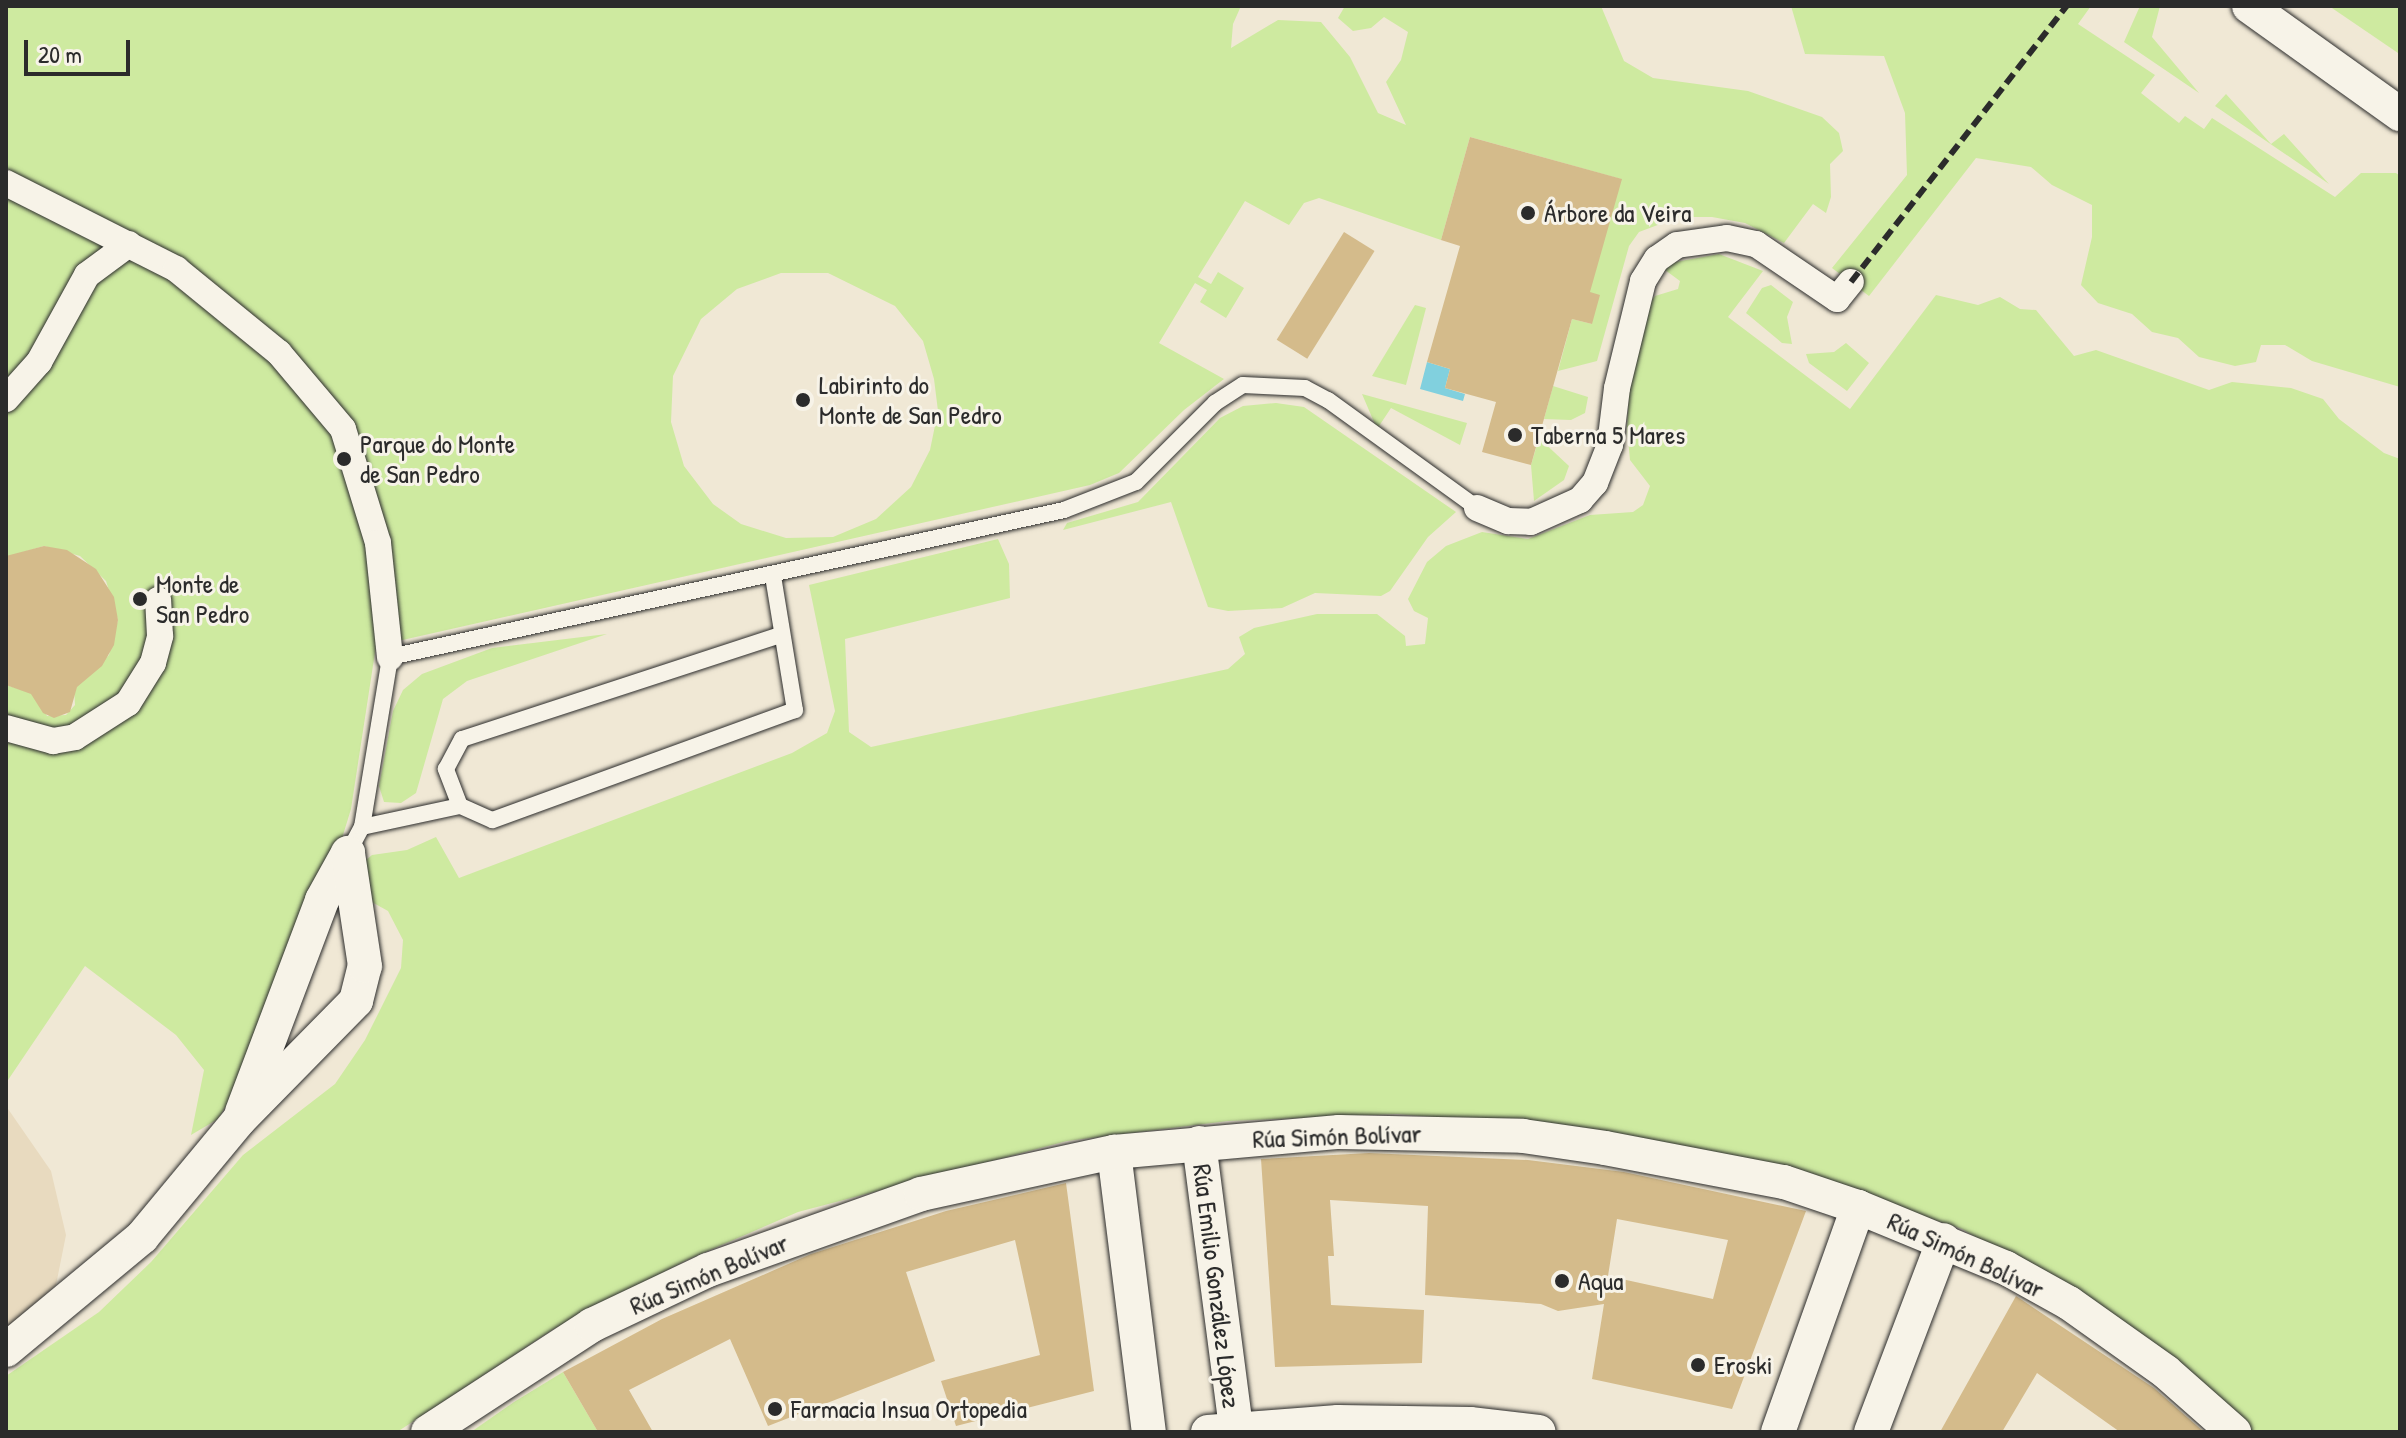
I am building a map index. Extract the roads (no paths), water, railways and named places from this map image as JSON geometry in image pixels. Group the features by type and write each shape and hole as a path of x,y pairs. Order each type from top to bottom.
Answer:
{"street":[{"path":"2249,6 2400,114"},
{"path":"6,183 176,269 279,353 343,429 378,543 390,657"},
{"path":"1477,508 1508,521 1531,522 1580,500 1595,483 1610,445 1617,388 1643,281 1657,259 1677,245 1727,238 1756,244 1837,299 1851,282"},
{"path":"6,399 39,362 87,275 129,244"},
{"path":"6,728 53,741 75,737 128,703 153,663 160,636 158,600"},
{"path":"239,1120 322,900 355,840"},
{"path":"6,1350 142,1237 239,1120 356,1001 365,966 355,840"},
{"name":"Rúa Simón Bolívar","path":"428,1432 592,1325 708,1270 921,1194 1114,1152 1339,1132 1523,1136 1696,1164 1784,1182 1944,1240 2069,1303 2166,1372 2234,1432"},
{"name":"Rúa Emilio González López","path":"1199,1143 1222,1430 1338,1422 1470,1424 1539,1432"},
{"path":"1114,1152 1149,1432"},
{"path":"1778,1432 1858,1207"},
{"path":"1871,1432 1944,1240"}],"lane":[{"path":"773,576 795,710 492,820 460,806 355,840 390,657 1017,523 1107,495 1136,482 1215,403 1243,385 1305,388 1328,400 1477,508"},
{"path":"460,806 446,769 462,739 781,635"}],"water":[{"path":"1427,362 1450,369 1445,388 1465,394 1463,401 1420,389"}],"railway":[{"path":"1851,282 2067,6"}],"place":[{"name":"Árbore da Veira","path":"1528,213"},
{"name":"Labirinto do Monte de San Pedro","path":"803,400"},
{"name":"Taberna 5 Mares","path":"1515,435"},
{"name":"Parque do Monte de San Pedro","path":"344,459"},
{"name":"Monte de San Pedro","path":"140,599"},
{"name":"Aqua","path":"1562,1281"},
{"name":"Eroski","path":"1698,1365"},
{"name":"Farmacia Insua Ortopedia","path":"775,1409"}]}
